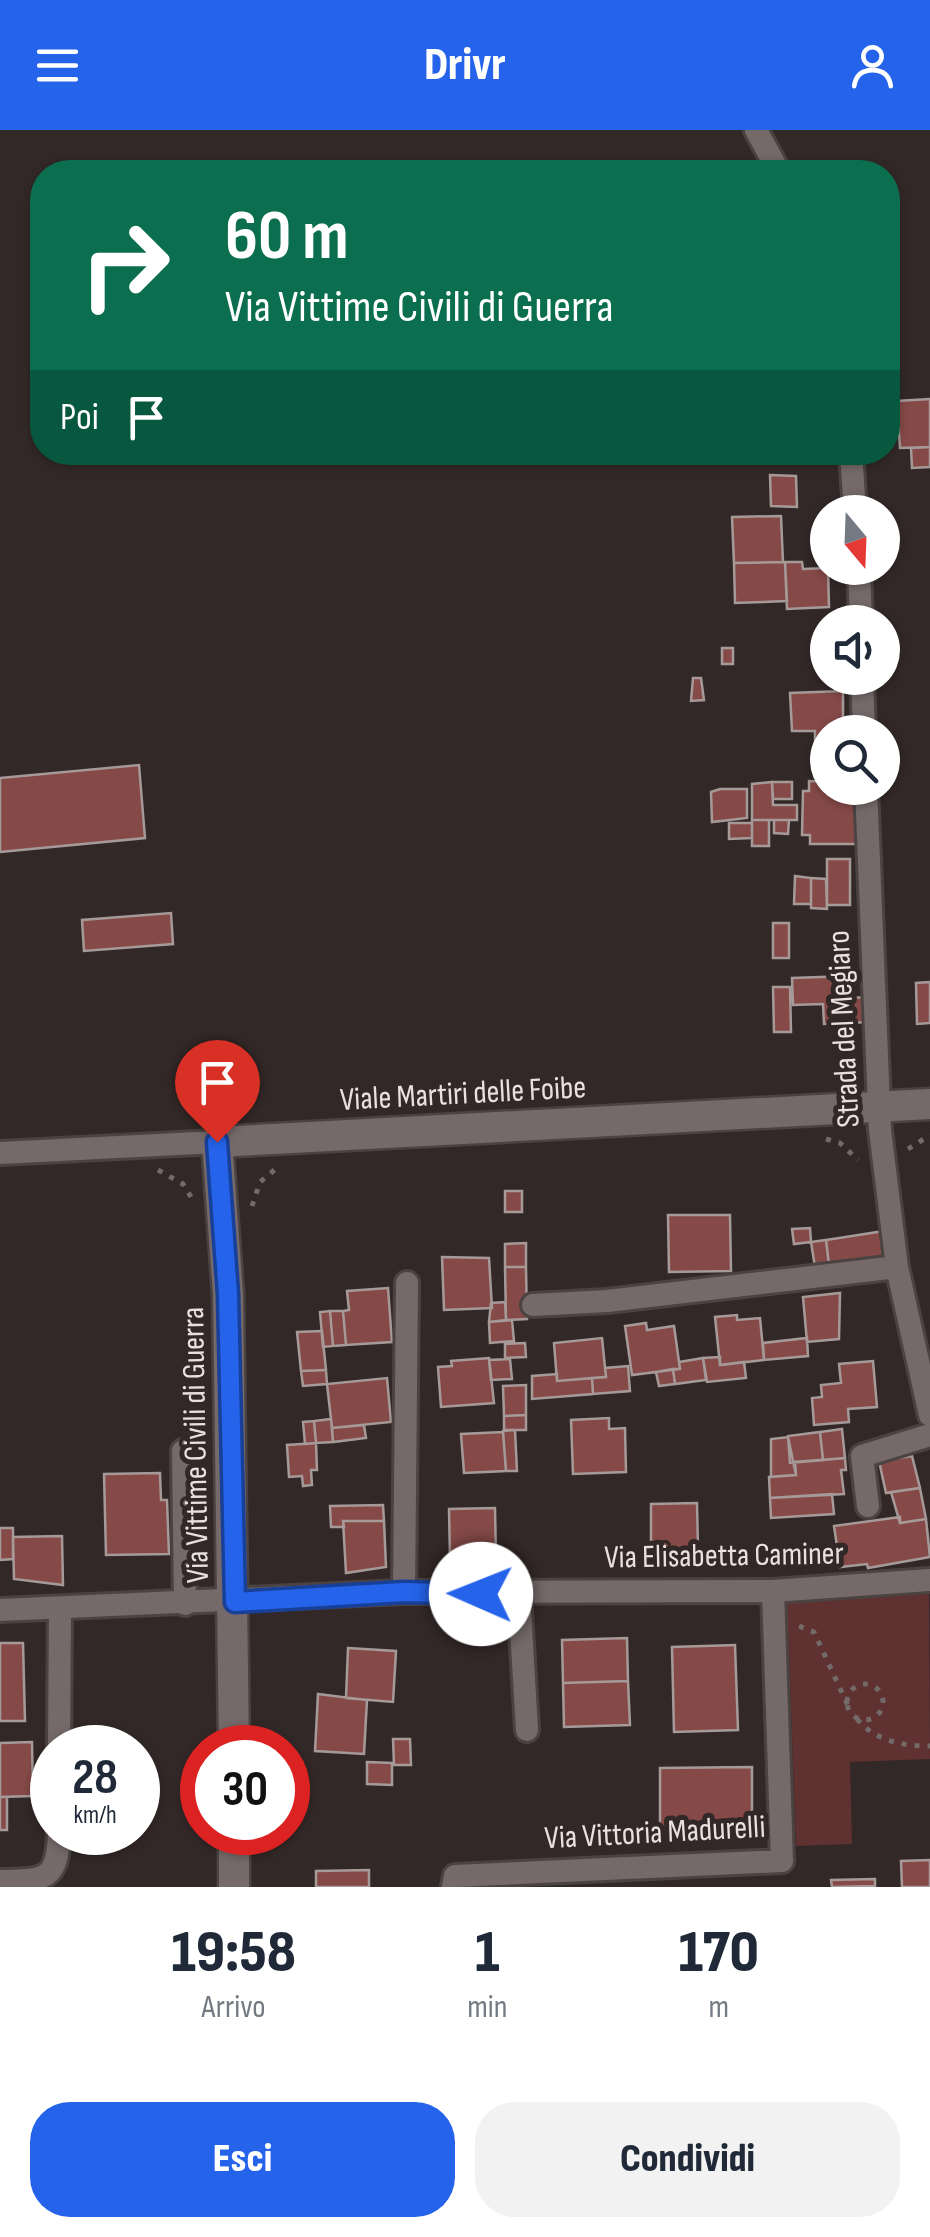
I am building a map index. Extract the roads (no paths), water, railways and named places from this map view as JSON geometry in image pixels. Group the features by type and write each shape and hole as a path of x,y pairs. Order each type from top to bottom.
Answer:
{"street":[{"path":"756,130 772,160"},
{"path":"852,465 855,495"},
{"name":"Strada del Megiaro","path":"867,805 878,1107 897,1268 930,1415"},
{"name":"Viale Martiri delle Foibe","path":"0,1153 930,1104"},
{"name":"Via Vittime Civili di Guerra","path":"217,1142 228,1294 234,1725"},
{"path":"534,1305 607,1302 897,1268"},
{"path":"404,1592 407,1283"},
{"path":"868,1506 862,1456 930,1435"},
{"path":"183,1451 185,1604"},
{"name":"Via Elisabetta Caminer","path":"0,1610 404,1592 519,1594 668,1588 773,1591 930,1580"},
{"name":"Via Vittoria Madurelli","path":"454,1887 456,1876 782,1860 773,1591"},
{"path":"519,1594 527,1730"},
{"path":"59,1725 60,1608"},
{"path":"0,1880 39,1880 50,1874 58,1855"},
{"path":"234,1855 234,1887"}]}
